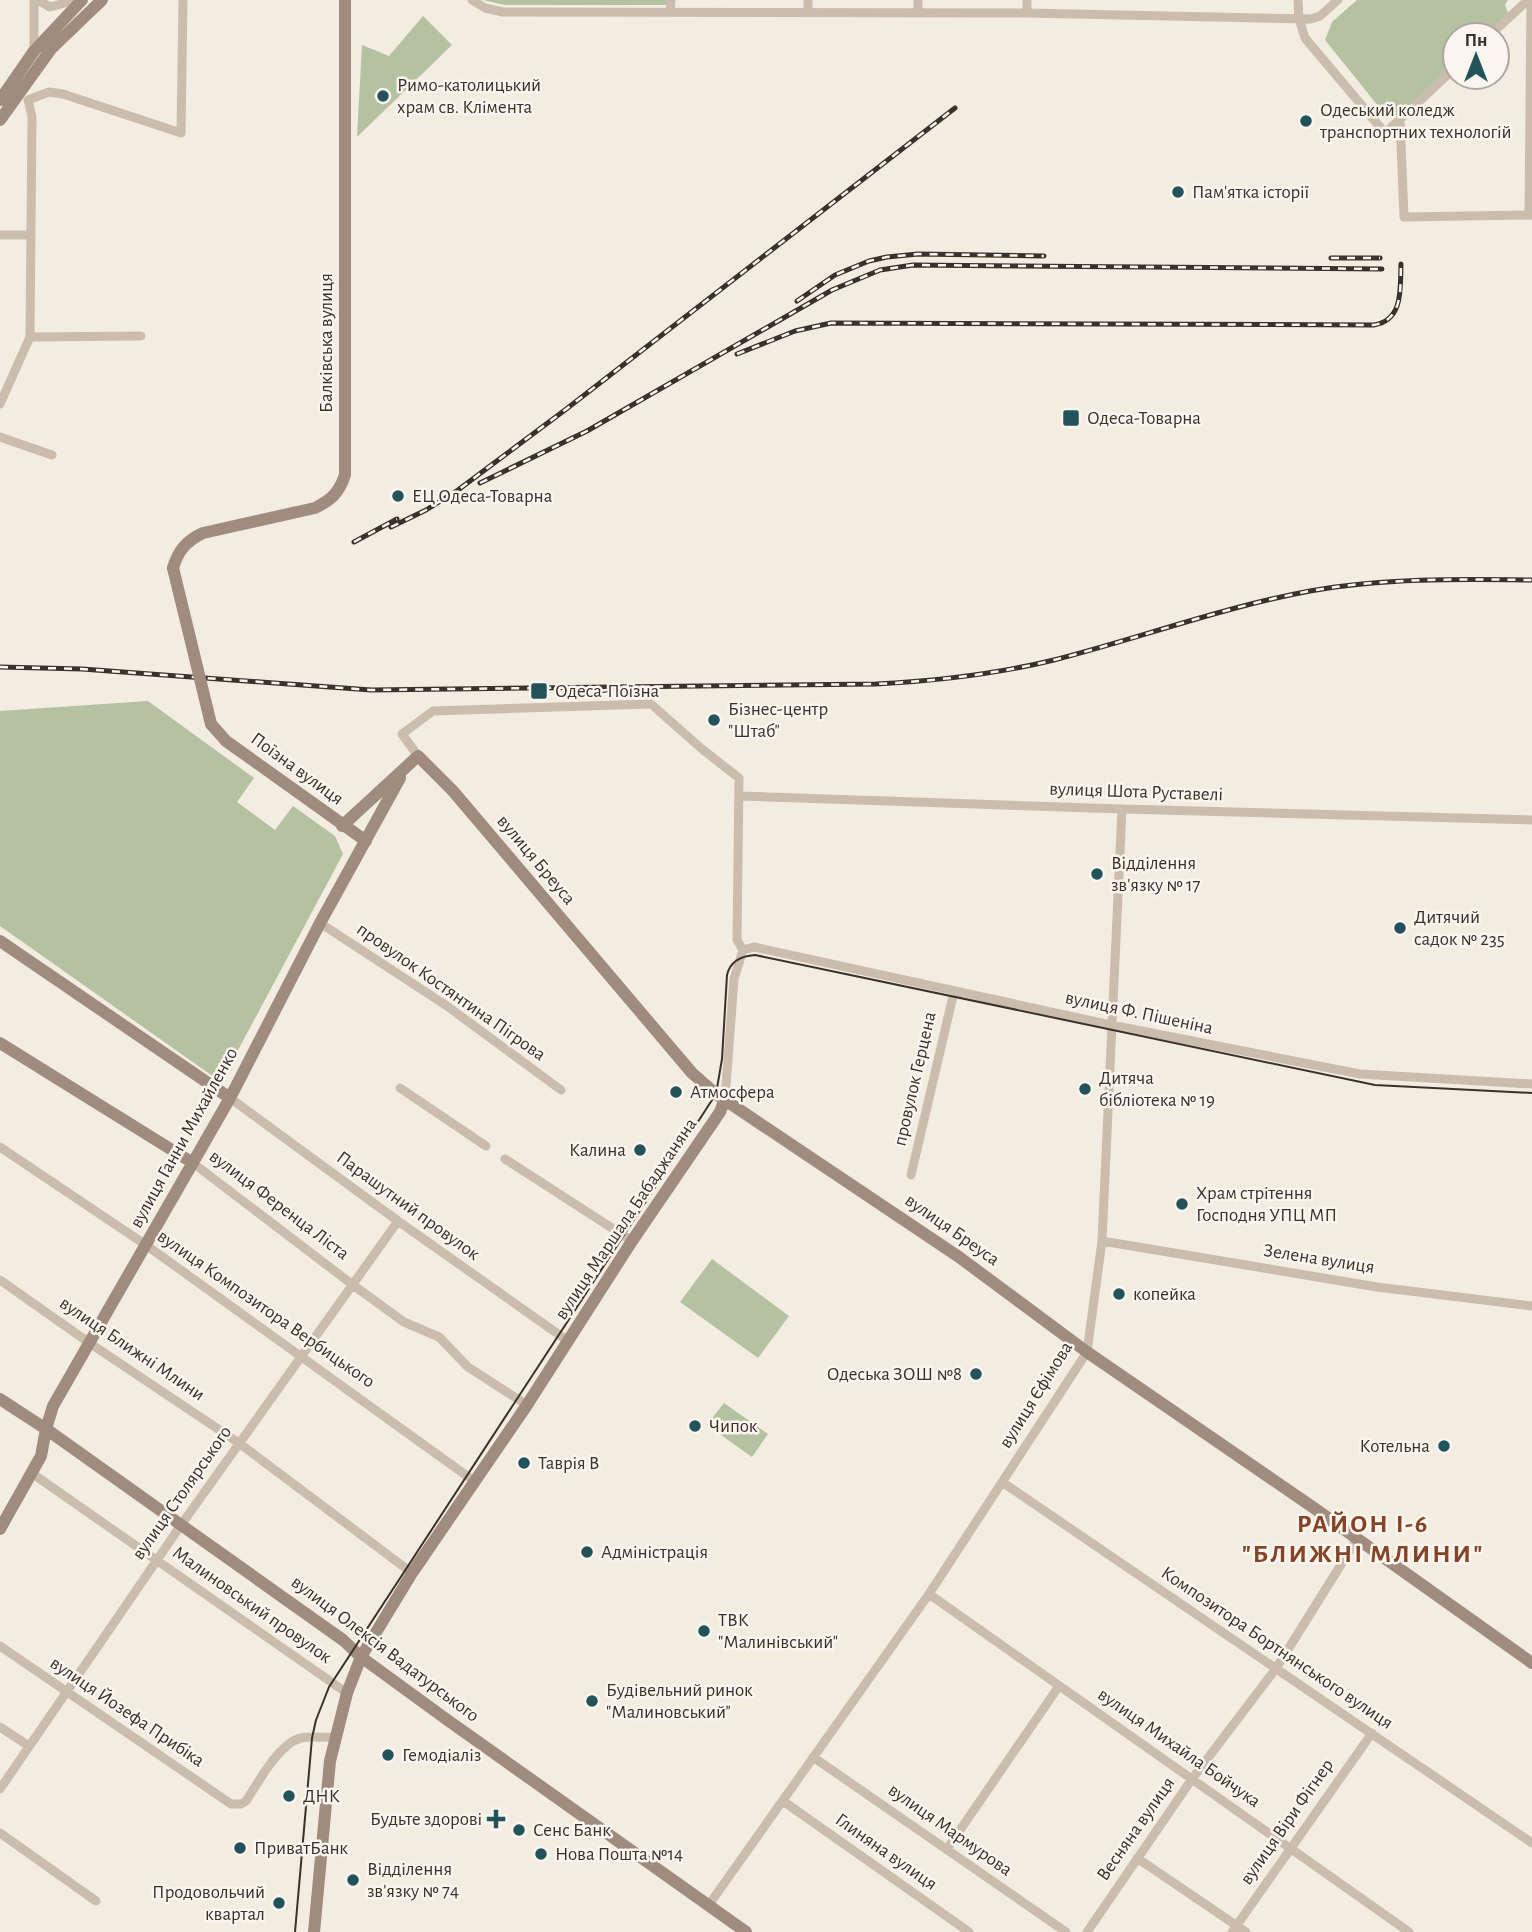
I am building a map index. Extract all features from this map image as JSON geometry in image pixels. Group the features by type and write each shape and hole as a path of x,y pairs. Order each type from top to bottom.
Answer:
{"street":[{"path":"34,51 36,0 50,7 76,0"},
{"path":"0,100 34,51 82,0"},
{"path":"0,120 22,99 51,50 102,0"},
{"path":"22,99 49,92 64,94 181,133 183,0"},
{"name":"Балківська вулиця","path":"211,724 173,568 177,556 191,539 203,534 315,508 329,502 340,491 345,475 345,0"},
{"path":"472,0 485,8 503,12 1027,13 1300,19 1320,16 1338,0"},
{"path":"670,12 671,0"},
{"path":"808,0 808,12"},
{"path":"918,0 918,13"},
{"path":"1027,0 1027,13"},
{"path":"1298,0 1305,38 1385,132 1441,81"},
{"path":"1400,119 1404,218 1530,215 1530,0"},
{"path":"1506,21 1530,0"},
{"path":"0,404 30,337 32,117 22,99"},
{"path":"0,234 30,234"},
{"path":"30,337 141,336"},
{"path":"0,437 52,455"},
{"name":"вулиця Маршала Бабаджаняна","path":"314,1932 330,1761 347,1693 361,1657 412,1573 527,1405 632,1241 720,1112 725,1100 734,979 743,950 737,940 738,778 650,704 433,711 402,734 418,756"},
{"name":"Поїзна вулиця","path":"211,724 226,741 366,841"},
{"name":"вулиця Ганни Михайленко","path":"342,826 418,756"},
{"name":"вулиця Бреуса","path":"418,756 453,791 692,1073 725,1100 959,1258 1087,1352 1532,1663"},
{"name":"вулиця Ганни Михайленко","path":"0,1529 41,1456 53,1406 230,1098 320,923 407,767"},
{"name":"вулиця Шота Руставелі","path":"739,796 1122,810 1532,820"},
{"name":"вулиця Єфімова","path":"708,1906 929,1594 1087,1352 1102,1241 1122,810"},
{"name":"провулок Костянтина Пігрова","path":"320,923 447,1006 561,1090"},
{"path":"0,941 230,1098"},
{"name":"вулиця Ф. Пішеніна","path":"743,950 754,947 1111,1025 1360,1074 1532,1084"},
{"name":"провулок Герцена","path":"911,1175 954,992"},
{"name":"вулиця Ференца Ліста","path":"0,1043 193,1163 404,1322 439,1338 468,1367 527,1405"},
{"path":"400,1088 486,1146"},
{"name":"Парашутний провулок","path":"230,1098 568,1341"},
{"name":"вулиця Композитора Вербицького","path":"0,1147 146,1245 474,1481"},
{"path":"505,1158 632,1241"},
{"name":"вулиця Столярського","path":"0,1789 181,1525 398,1221"},
{"name":"Зелена вулиця","path":"1102,1241 1377,1287 1532,1307"},
{"name":"вулиця Ближні Млини","path":"0,1280 90,1344 239,1443 412,1573"},
{"name":"вулиця Олексія Вадатурського","path":"0,1399 343,1640 361,1657 446,1720 746,1932"},
{"name":"Малиновський провулок","path":"33,1474 347,1693"},
{"name":"Композитора Бортнянського вулиця","path":"1002,1482 1532,1843"},
{"name":"Весняна вулиця","path":"1087,1932 1192,1779 1277,1667 1357,1539"},
{"name":"вулиця Михайла Бойчука","path":"929,1594 1409,1932"},
{"name":"вулиця Йозефа Прибіка","path":"0,1646 227,1802 236,1805 246,1801 282,1750 291,1742 302,1738 335,1737"},
{"path":"947,1849 1059,1686"},
{"path":"0,1727 29,1746"},
{"name":"вулиця Віри Фігнер","path":"1234,1929 1371,1733"},
{"name":"вулиця Мармурова","path":"813,1757 1066,1932"},
{"name":"Глиняна вулиця","path":"783,1801 969,1932"},
{"path":"0,1833 96,1901"},
{"path":"1137,1858 1234,1929 1246,1932"}],"green space":[{"path":"483,0 669,0 670,5 505,5"},
{"path":"1357,0 1508,0 1505,5 1508,13 1500,21 1441,21 1441,77 1402,114 1393,116 1383,112 1325,40 1332,22"},
{"path":"423,16 452,45 357,137 362,45 389,56"},
{"path":"148,701 254,778 237,802 275,830 293,806 335,836 343,854 221,1082 0,926 0,711"},
{"path":"712,1259 789,1316 758,1358 680,1302"},
{"path":"724,1403 768,1434 752,1457 707,1425"}],"tram line":[{"path":"295,1932 312,1738 329,1687 716,1094 722,1059 727,975 737,960 755,955 1375,1085 1532,1093"}],"railway":[{"path":"391,527 458,490 955,108"},
{"path":"797,301 835,275 869,261 887,257 918,254 1044,256"},
{"path":"1331,258 1380,258"},
{"path":"737,354 795,331 831,323 1374,325 1384,322 1395,310 1400,293 1401,264"},
{"path":"480,483 587,431 832,290 880,270 913,265 1382,269"},
{"path":"354,542 397,519"},
{"path":"0,667 82,669 371,690 876,684 966,676 1032,665 1245,605 1310,591 1393,582 1532,580"}],"place":[{"name":"Римо-католицький храм св. Клімента","path":"383,96"},
{"name":"Одеський коледж транспортних технологій","path":"1306,121"},
{"name":"Пам'ятка історії","path":"1178,192"},
{"name":"Одеса-Товарна","path":"1071,418"},
{"name":"ЕЦ Одеса-Товарна","path":"398,496"},
{"name":"Одеса-Поїзна","path":"539,691"},
{"name":"Бізнес-центр \"Штаб\"","path":"714,720"},
{"name":"Відділення зв'язку № 17","path":"1097,874"},
{"name":"Дитячий садок № 235","path":"1400,928"},
{"name":"Дитяча бібліотека № 19","path":"1085,1089"},
{"name":"Атмосфера","path":"676,1092"},
{"name":"Калина","path":"640,1150"},
{"name":"Храм стрітення Господня УПЦ МП","path":"1182,1204"},
{"name":"копейка","path":"1119,1294"},
{"name":"Одеська ЗОШ №8","path":"976,1374"},
{"name":"Чипок","path":"695,1426"},
{"name":"Котельна","path":"1444,1446"},
{"name":"Таврія В","path":"524,1463"},
{"name":"Адміністрація","path":"587,1552"},
{"name":"ТВК \"Малинівський\"","path":"704,1631"},
{"name":"Будівельний ринок \"Малиновський\"","path":"592,1701"},
{"name":"Гемодіаліз","path":"388,1755"},
{"name":"ДНК","path":"289,1796"},
{"name":"Будьте здорові","path":"496,1819"},
{"name":"Сенс Банк","path":"519,1830"},
{"name":"ПриватБанк","path":"240,1848"},
{"name":"Нова Пошта №14","path":"541,1854"},
{"name":"Відділення зв'язку № 74","path":"353,1880"},
{"name":"Продовольчий квартал","path":"279,1903"}],"district":[{"name":"РАЙОН І-6 \"БЛИЖНІ МЛИНИ\"","path":"1363,1539"}]}
